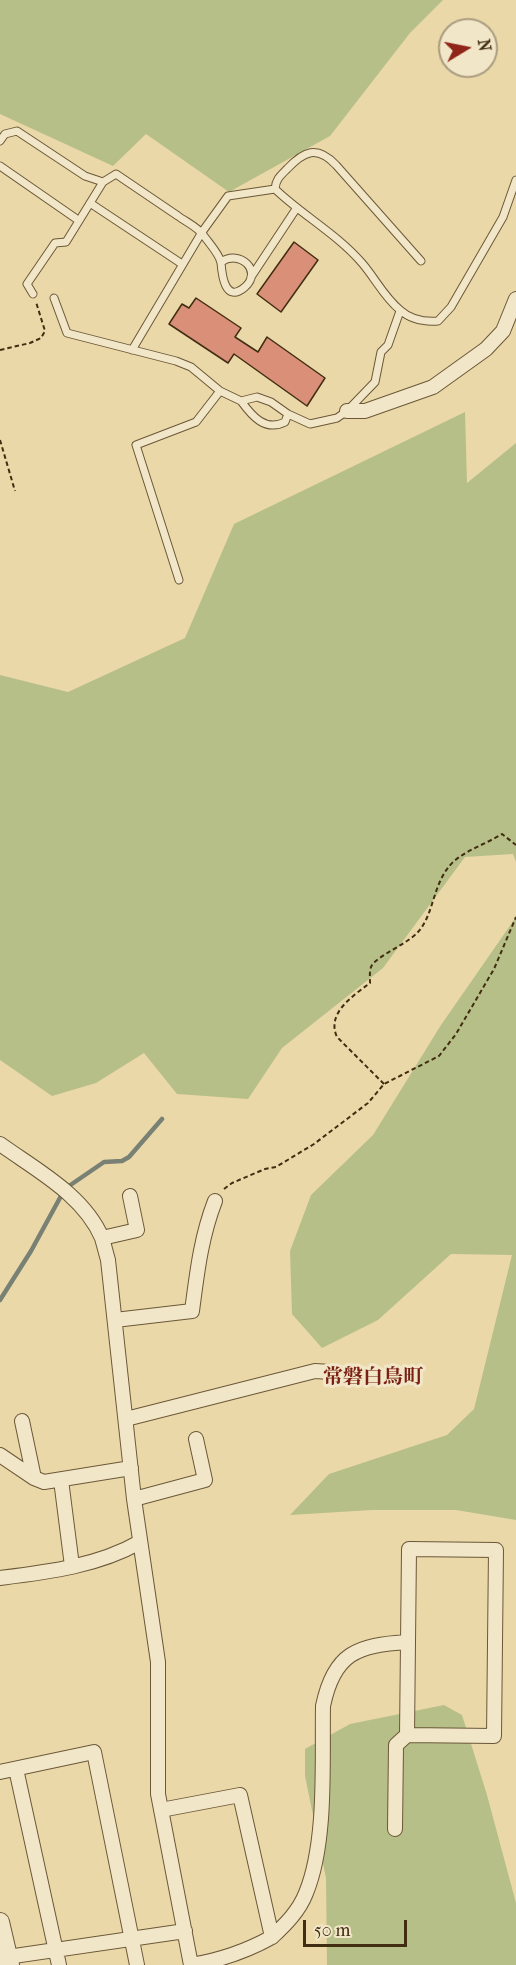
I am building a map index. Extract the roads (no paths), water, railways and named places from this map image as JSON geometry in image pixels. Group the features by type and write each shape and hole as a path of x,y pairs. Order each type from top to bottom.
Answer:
{"street":[{"path":"347,411 365,411 433,387 486,349 503,331 516,299"},
{"path":"0,1144 65,1191 86,1211 102,1238 108,1260 134,1498 160,1680 158,1782 161,1810 191,1965 210,1962 249,1950 272,1936 290,1920 305,1895 314,1868 319,1839 323,1706 327,1687 336,1668 349,1655 383,1643 408,1642"},
{"path":"102,1238 138,1230 130,1196"},
{"path":"115,1320 192,1311 201,1246 215,1202"},
{"path":"126,1419 315,1371 331,1372"},
{"path":"22,1421 34,1478"},
{"path":"134,1498 205,1480 196,1439"},
{"path":"0,1455 34,1478 44,1482 131,1468"},
{"path":"61,1480 72,1566"},
{"path":"0,1578 72,1566 109,1557 140,1542"},
{"path":"395,1829 396,1744 407,1735 494,1736 496,1550 409,1549 407,1735"},
{"path":"0,1772 94,1752 137,1965"},
{"path":"16,1769 59,1965"},
{"path":"161,1810 240,1795 272,1936"},
{"path":"0,1922 6,1960 56,1949 185,1931"}],"lane":[{"path":"0,141 4,134 17,131 85,176 103,182"},
{"path":"275,189 276,179 299,156 309,152 324,155 420,261"},
{"path":"0,166 78,220"},
{"path":"33,294 27,284 55,243 66,242 103,182 117,174 201,232 221,262"},
{"path":"275,189 296,210 350,251 400,311 422,322 438,321 451,307 503,217 516,180"},
{"path":"132,350 201,232 228,196 275,189"},
{"path":"90,203 182,264"},
{"path":"251,277 250,266 245,261 234,257 226,258 221,262 223,283 232,291 243,289 296,210"},
{"path":"54,298 67,333 176,361 191,367 220,391 241,401 254,419 268,425 278,426 285,422 288,414"},
{"path":"241,401 257,397 271,402 288,414 310,424 337,418 375,382 381,352 388,345 400,311"},
{"path":"179,580 136,445 196,422 220,391"}],"waterway":[{"path":"0,1300 69,1186 104,1162 122,1161 129,1157 162,1119"}],"district":[{"name":"常磐白鳥町","path":"373,1378"}]}
